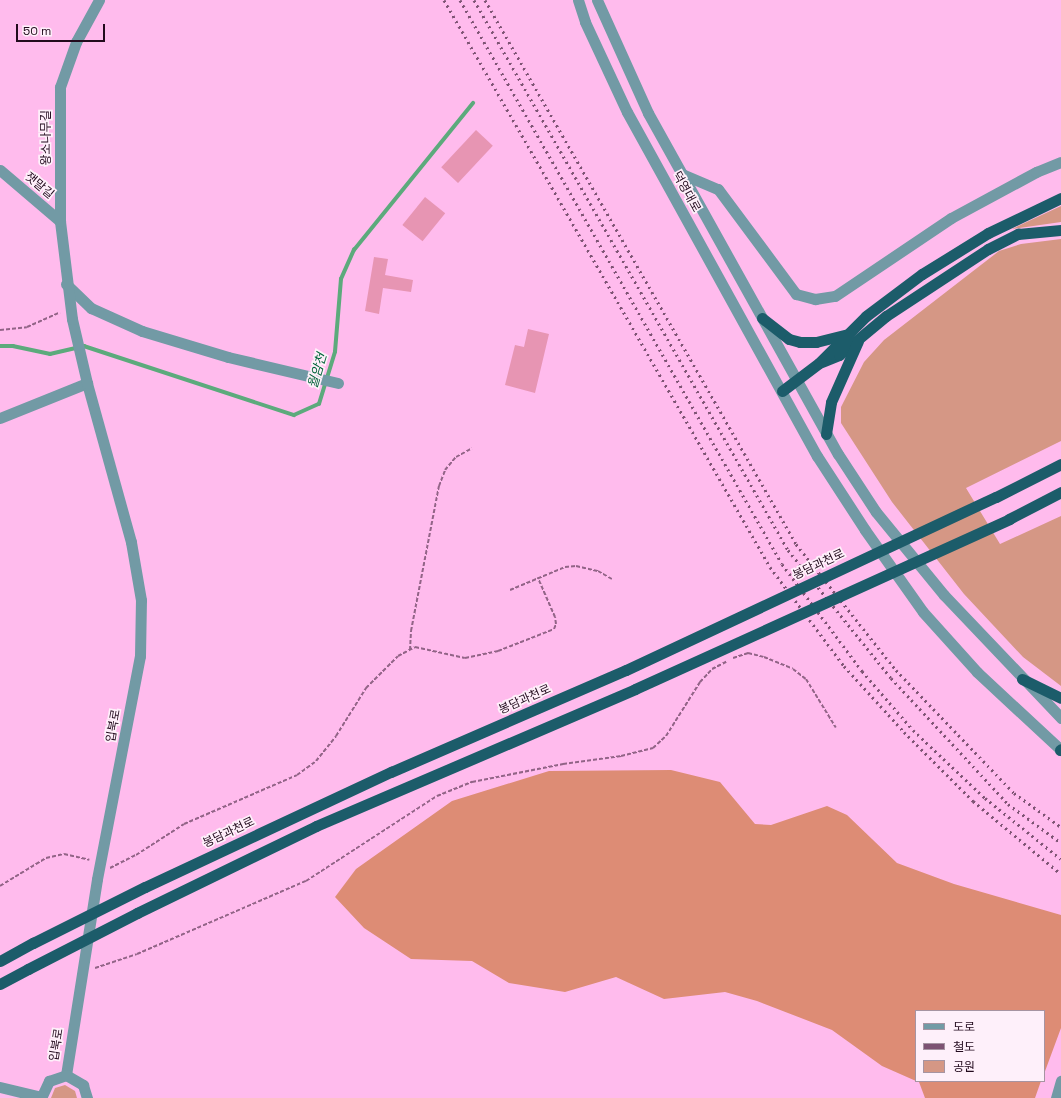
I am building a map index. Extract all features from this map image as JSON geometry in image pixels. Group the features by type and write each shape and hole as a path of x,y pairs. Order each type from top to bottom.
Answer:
{"highway":[{"path":"782,391 819,363 866,316 922,274 988,233 1061,198"},
{"path":"819,363 839,355 886,316 988,249 1018,234 1061,230"},
{"path":"762,318 789,339 800,342 816,342 847,334"},
{"path":"826,434 831,402 860,338"},
{"name":"봉담과천로","path":"0,961 145,887 390,772 626,670 996,497 1061,464"},
{"path":"0,984 137,913 316,826 635,689 1009,519 1061,492"},
{"path":"1022,679 1061,698"}],"street":[{"name":"왕소나무길","path":"72,320 66,284 60,221 60,87 76,42 99,0"},
{"name":"덕영대로","path":"578,0 585,22 627,112 817,456 865,530 923,612 977,672 1061,750"},
{"name":"덕영대로","path":"597,0 648,113 826,434 876,512 944,595 1022,679 1061,718"},
{"path":"682,174 718,189 796,294 815,299 835,296 951,218 1036,172 1061,162"},
{"name":"잿말길","path":"0,170 60,221"},
{"path":"66,284 91,308 142,331 228,357 338,383"},
{"name":"입북로","path":"66,1076 99,868 140,656 141,600 131,542 87,384 72,320"},
{"path":"0,418 87,384"},
{"path":"0,1087 41,1097 49,1081 66,1076 72,1077 83,1085 87,1098"},
{"path":"1056,1098 1061,1081"}],"path":[{"path":"0,330 27,327 70,308"},
{"path":"410,650 411,631 439,486 445,470 456,457 472,448"},
{"path":"510,590 565,567 576,566 598,571 612,578"},
{"path":"0,886 46,858 74,855 99,868 136,855 184,824 298,774 316,761 336,736 366,688 398,656 410,650 422,648 465,658 480,656 554,628 556,624 555,617 538,578"},
{"path":"82,973 137,954 306,881 437,796 451,790 472,782 563,764 621,756 653,748 666,736 700,682 712,669 748,653 764,656 793,669 806,679 836,728"}],"green space":[{"path":"1061,206 1061,222 1012,229"},
{"path":"1061,239 1061,441 966,488 1000,544 1061,516 1061,686 1023,657 964,594 892,502 841,423 841,407 864,362 884,340 999,251 1021,244"},
{"path":"65,1085 75,1091 77,1098 51,1098 55,1088"}],"shaded area":[{"path":"671,770 720,782 755,824 771,825 827,806 847,815 897,863 954,884 1061,915 1061,1028 1045,1071 1045,1010 915,1010 915,1081 882,1066 832,1030 757,1001 725,992 664,999 616,977 565,992 509,983 472,961 411,959 364,928 335,897 356,869 452,801 549,771"},
{"path":"919,1082 1041,1082 1035,1098 925,1098"}],"building":[{"path":"476,130 493,146 458,183 441,167"},
{"path":"425,197 445,213 423,241 402,225"},
{"path":"374,257 388,259 385,275 413,280 411,292 383,288 379,314 365,311"},
{"path":"528,329 549,334 535,393 505,385 515,345 524,347"}],"waterway":[{"name":"월암천","path":"0,346 13,346 50,354 84,346 294,415 319,404 335,352 341,279 354,250 473,103"}],"railway":[{"path":"444,0 770,567 844,666 904,732 973,801 1061,874"},
{"path":"460,0 782,564 862,671 913,730 985,798 1061,859"},
{"path":"474,0 788,550 891,678 1008,804 1061,843"},
{"path":"485,0 796,544 896,670 1014,793 1061,827"}]}
